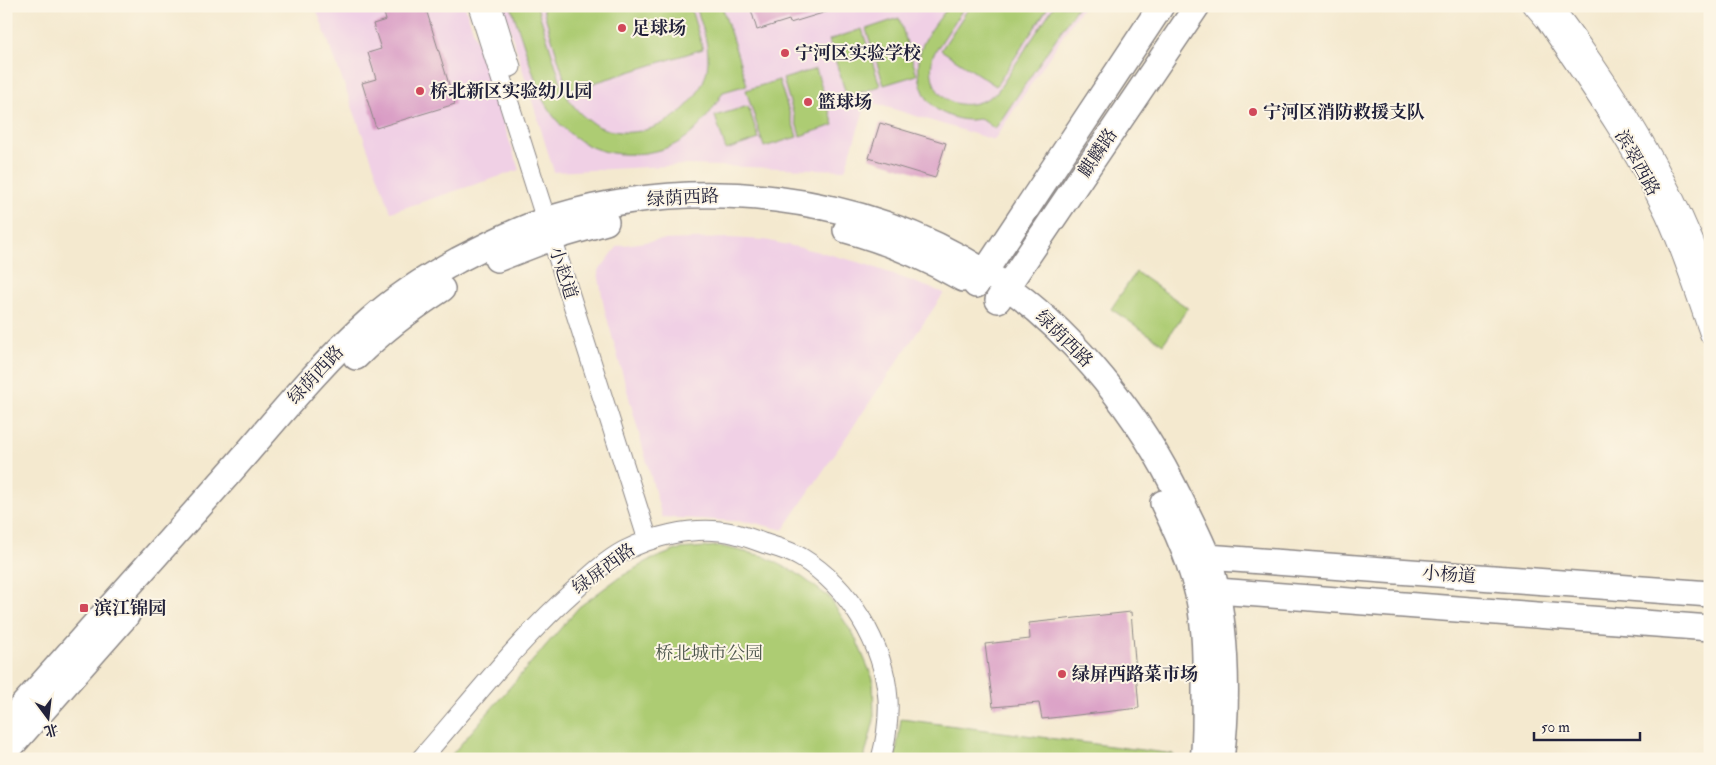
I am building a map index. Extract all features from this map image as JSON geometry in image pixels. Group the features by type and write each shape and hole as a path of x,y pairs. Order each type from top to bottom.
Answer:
{"main road":[{"name":"麒麟路","path":"980,279 1161,6"},
{"name":"麒麟路","path":"1003,293 1197,6"},
{"name":"绿荫西路","path":"6,752 317,398 373,340 424,300 463,276 555,227 604,205 666,196 714,195 766,198 830,209 885,224 932,244 980,279 1046,319 1081,353 1127,408 1166,471 1198,560 1207,593 1222,622 1225,697 1221,759"},
{"name":"绿荫西路","path":"6,724 311,380 369,321 404,294 458,260 504,238 555,227"},
{"name":"小杨道","path":"1198,560 1710,594"},
{"name":"绿荫西路","path":"1203,759 1205,740 1205,661 1203,625 1207,593"},
{"name":"小杨道","path":"1207,593 1710,628"}],"street":[{"name":"小赵道","path":"478,6 555,227 654,539"},
{"name":"小赵道","path":"492,6 555,227"},
{"name":"滨翠西路","path":"1533,6 1545,20 1612,118 1641,168 1666,216 1710,336"},
{"name":"滨翠西路","path":"1552,6 1561,16 1627,114 1652,156 1681,212 1710,284"},
{"name":"绿屏西路","path":"421,759 532,632 594,572 622,552 654,539 688,532 720,531 749,538 801,558 840,588 878,651 884,675 888,700 884,748 881,759"}],"shaded area":[{"name":"桥北新区实验幼儿园","path":"328,6 465,6 519,170 391,212 317,11"},
{"name":"宁河区实验学校","path":"503,6 1083,6 994,140 867,101 845,170 686,165 554,172"},
{"path":"728,238 765,240 824,253 865,264 944,293 783,530 751,522 662,517 604,307 598,272 618,246 658,240"}],"green space":[{"path":"511,6 537,6 563,89 583,116 605,129 628,132 644,130 658,125 684,109 694,97 702,84 708,62 705,37 696,6 722,6 747,85 723,92 700,125 688,136 672,146 645,153 627,154 611,153 596,149 582,142 558,122 540,94"},
{"name":"足球场","path":"542,6 690,6 703,49 568,91"},
{"path":"949,6 965,6 933,55 932,71 934,84 940,94 949,100 960,104 972,104 984,100 997,92 1054,6 1078,6 995,129 979,119 971,120 951,117 936,109 924,94 919,74 920,53 928,34"},
{"path":"970,6 1043,6 1047,9 996,86 941,50"},
{"name":"篮球场","path":"899,18 917,75 884,85 866,29"},
{"name":"篮球场","path":"862,29 880,86 847,97 829,40"},
{"name":"篮球场","path":"816,69 834,125 800,136 783,79"},
{"name":"篮球场","path":"779,80 797,137 764,147 746,90"},
{"path":"748,106 759,139 726,150 715,116"},
{"path":"1136,272 1188,308 1163,344 1111,309"},
{"name":"桥北城市公园","path":"719,546 763,556 795,572 829,597 856,639 873,679 874,720 864,759 448,759 579,607 617,579 648,561 679,549"},
{"path":"901,719 1173,754 1173,759 895,759"}],"building":[{"path":"382,6 425,6 455,104 376,128 362,83 376,79 368,53 381,49 373,24 386,20"},
{"path":"750,6 836,6 836,9 790,23 789,20 757,30"},
{"path":"880,123 946,143 935,178 869,158"},
{"name":"绿屏西路菜市场","path":"1131,612 1139,708 1042,719 1039,703 993,707 985,644 1030,639 1029,623"}],"place":[{"name":"足球场","path":"622,28"},
{"name":"宁河区实验学校","path":"785,53"},
{"name":"桥北新区实验幼儿园","path":"420,91"},
{"name":"篮球场","path":"808,102"},
{"name":"宁河区消防救援支队","path":"1253,112"},
{"name":"滨江锦园","path":"84,608"},
{"name":"绿屏西路菜市场","path":"1062,674"}]}
